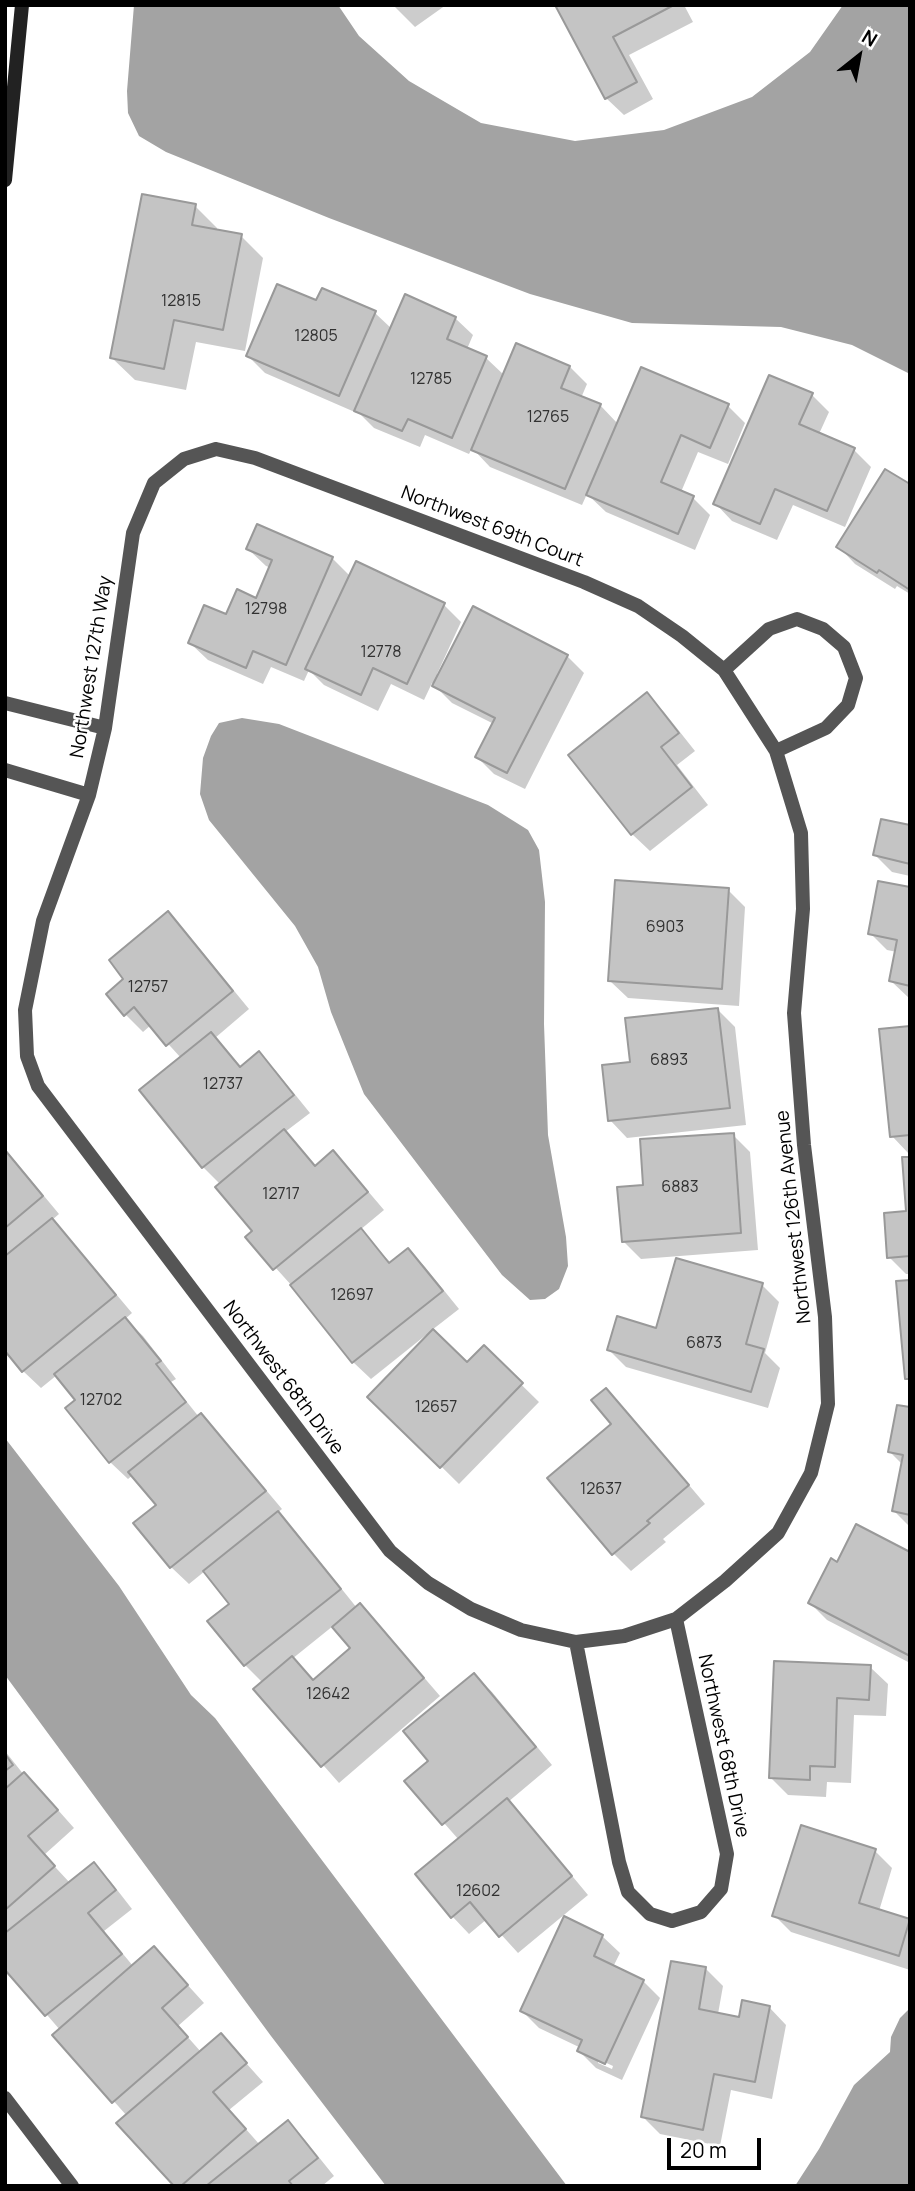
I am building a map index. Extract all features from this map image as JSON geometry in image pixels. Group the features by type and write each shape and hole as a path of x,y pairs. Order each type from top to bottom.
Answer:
{"street":[{"path":"5,180 22,5"},
{"name":"Northwest 69th Court","path":"184,459 216,449 256,458 584,582 638,606 682,636 724,670 751,709"},
{"name":"Northwest 127th Way","path":"27,1056 24,1010 43,921 89,795 105,728 133,533 154,484 184,459"},
{"path":"724,670 769,629 797,619 823,629 845,647 856,678 848,705 826,728 776,751"},
{"path":"5,703 105,728"},
{"name":"Northwest 126th Avenue","path":"624,1636 676,1619 725,1581 778,1533 811,1474 828,1404 825,1317 804,1145 794,1013 803,909 801,833 776,751 751,709"},
{"path":"5,770 89,795"},
{"name":"Northwest 68th Drive","path":"27,1056 38,1086 390,1551 428,1583 471,1609 521,1630 576,1642 624,1636"},
{"name":"Northwest 68th Drive","path":"576,1642 619,1862 628,1892 650,1914 672,1921 702,1912 721,1889 727,1854 676,1619"},
{"path":"5,2098 72,2186"}],"shaded area":[{"path":"134,5 338,5 359,36 409,81 481,123 575,141 664,130 752,97 810,52 843,5 910,5 910,374 852,345 781,327 632,323 530,294 329,218 166,152 139,136 128,113 127,91"},
{"path":"242,718 279,724 488,805 528,830 539,850 545,902 544,1024 548,1135 566,1237 568,1266 559,1289 545,1299 530,1300 502,1275 364,1094 331,1012 318,967 295,926 209,820 200,794 203,758 219,723"},
{"path":"5,1438 119,1586 191,1695 215,1718 567,2186 386,2186 271,2036 5,1675"},
{"path":"910,2008 910,2186 795,2186 854,2085 890,2052 891,2037 900,2018"}],"building":[{"path":"555,5 674,5 613,37 637,82 605,99"},
{"path":"142,194 196,204 192,225 242,234 223,330 174,320 164,369 110,358"},
{"path":"277,284 316,300 322,288 376,311 339,396 246,356"},
{"path":"405,294 456,317 447,339 487,356 452,438 408,419 402,431 354,411"},
{"path":"516,343 570,366 561,388 601,404 565,489 471,450"},
{"path":"641,367 729,404 710,448 681,435 661,482 694,496 678,534 586,495"},
{"path":"769,375 813,393 799,424 855,448 827,511 775,489 760,524 713,504"},
{"path":"885,469 910,484 910,590 836,547"},
{"path":"257,524 333,557 286,665 253,651 246,668 188,643 204,605 226,614 237,589 256,598 272,560 246,549"},
{"path":"356,561 445,603 407,684 373,668 361,695 305,669"},
{"path":"473,606 568,655 507,773 475,757 495,718 432,686"},
{"path":"647,692 679,733 661,747 692,787 631,835 568,755"},
{"path":"881,819 910,825 910,864 873,855"},
{"path":"615,880 729,888 722,989 608,981"},
{"path":"878,881 910,887 910,986 889,981 897,940 868,934"},
{"path":"168,911 233,991 166,1046 134,1007 124,1016 106,994 123,979 109,960"},
{"path":"718,1008 730,1108 608,1121 602,1065 630,1062 625,1018"},
{"path":"910,1026 910,1135 890,1137 879,1029"},
{"path":"211,1032 240,1067 259,1051 294,1095 202,1168 139,1090"},
{"path":"284,1129 315,1166 333,1150 368,1192 273,1270 245,1237 252,1231 215,1187"},
{"path":"734,1133 741,1233 622,1242 617,1187 643,1185 640,1139"},
{"path":"5,1150 43,1196 5,1228"},
{"path":"902,1157 910,1157 910,1256 887,1258 884,1213 906,1211"},
{"path":"52,1218 116,1295 22,1372 5,1351 5,1256"},
{"path":"361,1228 389,1263 408,1248 443,1291 352,1363 290,1285"},
{"path":"676,1258 763,1283 746,1344 764,1349 751,1392 607,1350 617,1316 656,1328"},
{"path":"910,1280 910,1379 905,1379 896,1281"},
{"path":"125,1317 161,1361 156,1364 186,1402 109,1463 65,1408 75,1400 54,1374"},
{"path":"433,1329 467,1362 484,1345 523,1383 440,1468 367,1397"},
{"path":"606,1388 689,1485 612,1555 547,1478 611,1424 591,1400"},
{"path":"897,1405 910,1407 910,1515 892,1511 903,1455 888,1452"},
{"path":"201,1413 266,1491 170,1568 133,1523 156,1505 128,1472"},
{"path":"278,1511 341,1589 244,1666 207,1621 229,1604 203,1571"},
{"path":"856,1524 910,1552 910,1656 808,1603 831,1558 837,1562"},
{"path":"360,1603 424,1678 321,1767 253,1689 292,1656 313,1680 350,1648 332,1627"},
{"path":"774,1661 871,1665 869,1700 837,1698 835,1767 810,1766 810,1780 769,1778"},
{"path":"474,1673 536,1747 442,1825 404,1781 428,1761 403,1731"},
{"path":"5,1754 13,1765 5,1771"},
{"path":"24,1772 58,1810 28,1836 55,1866 5,1910 5,1789"},
{"path":"507,1798 572,1876 499,1937 470,1902 451,1918 415,1874"},
{"path":"801,1825 876,1849 859,1903 910,1919 899,1956 772,1916"},
{"path":"94,1862 116,1890 88,1913 122,1954 45,2016 5,1970 5,1933"},
{"path":"564,1916 603,1935 594,1956 644,1980 605,2064 577,2051 582,2040 520,2011"},
{"path":"154,1946 188,1985 162,2008 188,2037 112,2103 52,2035"},
{"path":"671,1961 706,1967 699,2009 739,2017 742,2000 770,2006 755,2082 714,2074 703,2130 641,2117"},
{"path":"221,2033 247,2063 213,2092 246,2129 181,2186 174,2186 116,2123"},
{"path":"288,2120 318,2158 289,2181 293,2186 206,2186"}]}
